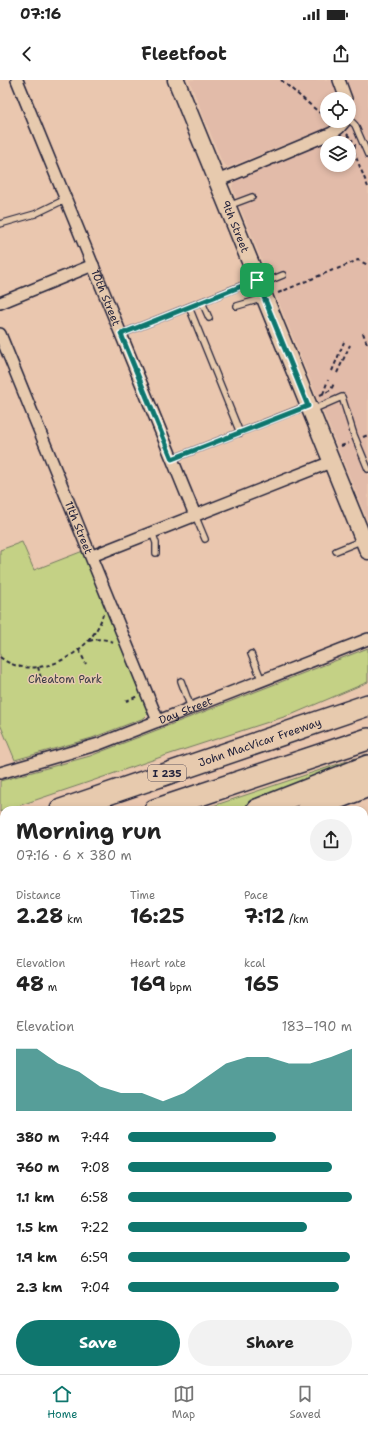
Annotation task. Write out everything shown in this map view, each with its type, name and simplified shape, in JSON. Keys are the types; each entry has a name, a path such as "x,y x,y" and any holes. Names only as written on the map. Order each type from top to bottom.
{"highway":[{"path":"274,736 368,690"},
{"name":"John MacVicar Freeway","path":"73,806 368,705"},
{"path":"167,806 368,739"},
{"path":"267,806 368,766"},
{"path":"317,806 368,786"},
{"path":"346,806 368,799"}],"street":[{"name":"10th Street","path":"17,80 195,515"},
{"name":"9th Street","path":"176,80 228,206 265,289 309,408 366,544"},
{"path":"339,80 343,92"},
{"path":"335,136 336,131 341,128"},
{"path":"217,180 320,143"},
{"path":"0,303 93,265"},
{"name":"11th Street","path":"0,334 92,556 158,721"},
{"path":"92,556 331,462"},
{"name":"Day Street","path":"0,773 99,744 368,639"}],"lane":[{"path":"356,125 368,154"},
{"path":"228,206 252,197"},
{"path":"0,224 35,214 66,199"},
{"path":"237,306 265,289 283,275"},
{"path":"121,334 202,302 265,289"},
{"path":"202,302 209,318"},
{"path":"189,307 240,433"},
{"path":"172,459 342,397 354,435 368,469"},
{"path":"195,515 205,539"},
{"path":"152,532 156,542 156,553"},
{"path":"336,551 366,544"},
{"path":"251,654 262,681"},
{"path":"181,681 191,708"}],"path":[{"path":"281,80 320,113"},
{"path":"356,157 368,187"},
{"path":"337,269 358,260 368,265"},
{"path":"265,289 332,270"},
{"path":"363,333 368,346"},
{"path":"332,371 344,342"},
{"path":"337,374 350,345"},
{"path":"328,380 322,394 331,390 334,382"},
{"path":"341,446 352,442"},
{"path":"0,657 6,662 18,666 38,667 55,663 79,650 89,641 98,628 103,612"},
{"path":"89,641 94,639 108,640 119,645"},
{"path":"79,650 86,664"},
{"path":"38,667 43,686"},
{"path":"126,701 139,695"}],"shaded area":[{"path":"189,80 332,80 336,92 320,92 320,128 326,128 228,167 222,162"},
{"path":"346,80 368,80 368,522 232,187 234,181 238,178 320,144 320,172 356,172 356,136 338,136 344,132 346,128 356,128 356,92 351,92"}],"green space":[{"name":"Cheatom Park","path":"22,542 34,570 83,551 148,714 144,718 92,738 15,760 0,724 0,550"},
{"path":"368,648 368,682 293,714 18,806 0,806 0,781 90,756"},
{"path":"368,754 368,759 251,806 213,806"}],"route":[{"path":"257,280 308,406 255,428 172,459 121,334 257,280"}]}
